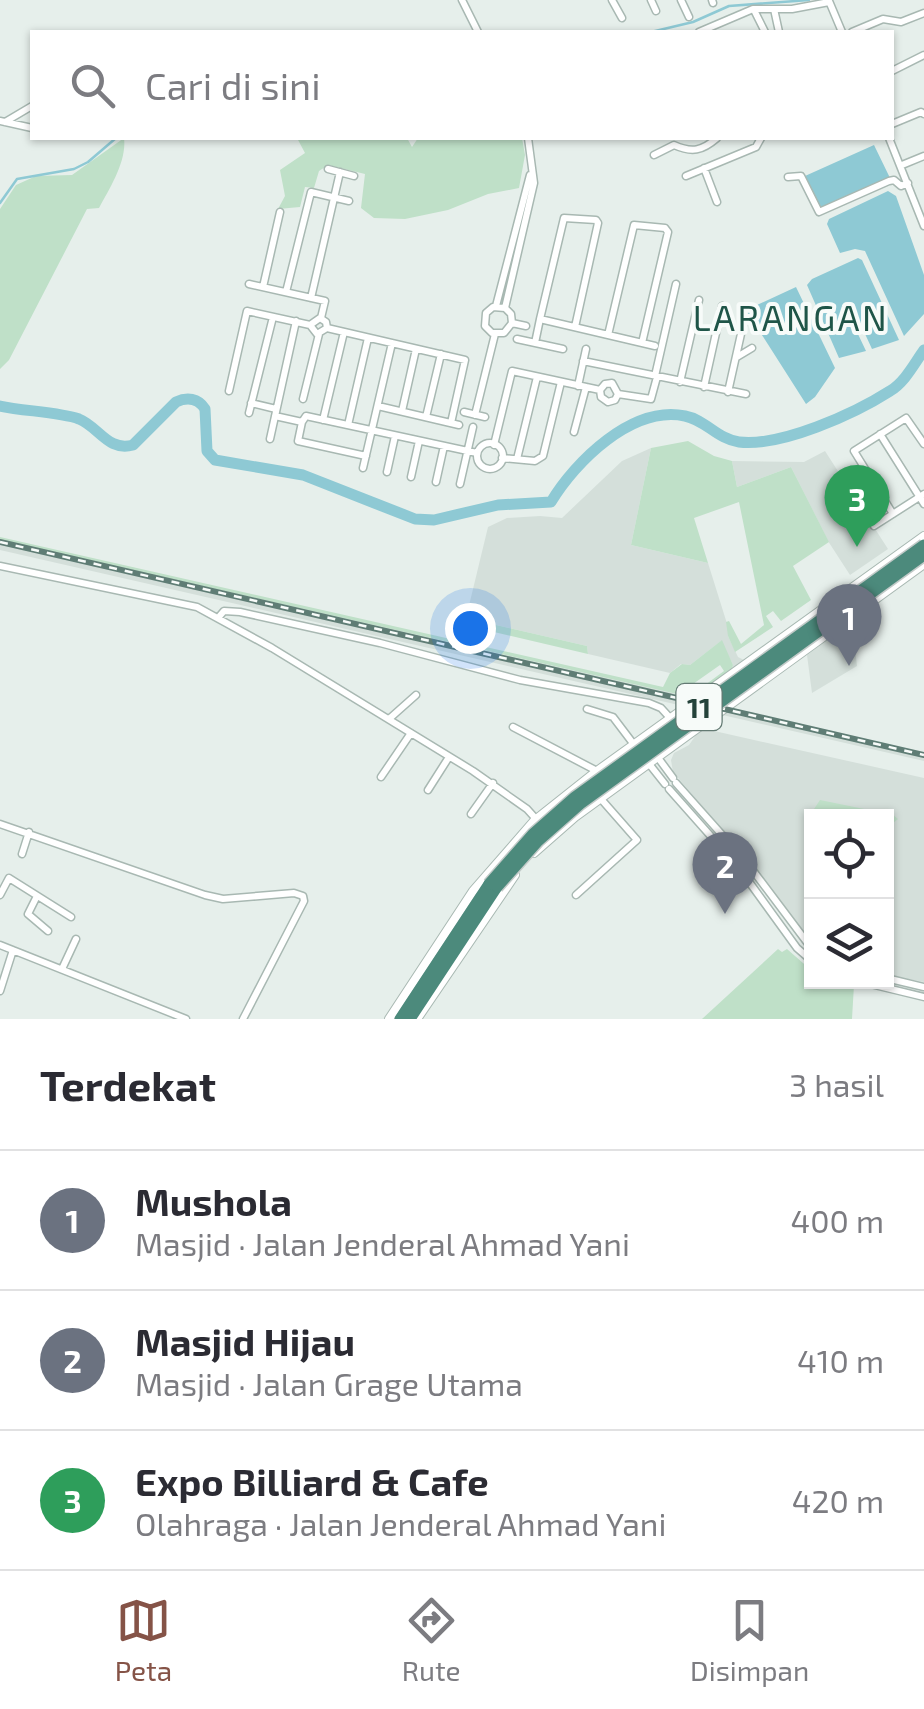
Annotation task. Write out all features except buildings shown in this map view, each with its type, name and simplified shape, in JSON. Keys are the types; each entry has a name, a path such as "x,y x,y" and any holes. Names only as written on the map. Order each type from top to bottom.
{"highway":[{"name":"11","path":"400,1019 511,856 566,805 924,545"},
{"name":"11","path":"414,1019 481,902 538,841 580,804 924,555"}],"street":[{"path":"462,0 477,30"},
{"path":"612,0 622,18"},
{"path":"651,0 656,10"},
{"path":"681,0 689,17"},
{"path":"706,30 753,9 844,0"},
{"path":"829,3 841,30"},
{"path":"753,9 764,29"},
{"path":"774,9 778,30"},
{"path":"856,30 883,18 900,22 924,13"},
{"path":"894,70 924,55"},
{"path":"2,122 30,107"},
{"path":"894,123 924,114"},
{"path":"2,122 30,128"},
{"path":"501,307 534,183 529,140"},
{"path":"654,155 674,146 694,152 715,140"},
{"path":"686,176 756,147 760,140"},
{"path":"891,140 924,226"},
{"path":"902,165 924,156"},
{"path":"704,168 717,202"},
{"path":"328,169 354,176"},
{"path":"312,298 340,172"},
{"path":"788,177 800,176 819,212 888,181 894,180 901,186 908,183"},
{"path":"286,292 311,192 349,200"},
{"path":"263,287 280,212"},
{"path":"532,327 540,320 564,218 596,220 575,328"},
{"path":"608,335 634,225 666,228 642,343"},
{"path":"249,284 325,302 322,318 327,328"},
{"path":"618,394 651,399 676,284"},
{"path":"680,382 698,300"},
{"path":"704,387 722,306"},
{"path":"501,307 511,314 512,323 508,331 495,334 487,329 484,320 488,310 501,307"},
{"path":"229,392 246,312 310,324"},
{"path":"249,413 272,317"},
{"path":"310,324 322,318"},
{"path":"540,320 656,346"},
{"path":"270,439 296,322"},
{"path":"512,323 532,327"},
{"path":"310,324 312,331 319,334"},
{"path":"728,392 743,325"},
{"path":"532,327 535,343"},
{"path":"327,328 465,360 455,424 378,406"},
{"path":"304,399 319,334 327,328"},
{"path":"323,420 344,332"},
{"path":"475,415 495,334"},
{"path":"348,425 368,338"},
{"path":"518,339 563,349"},
{"path":"363,468 392,343"},
{"path":"737,364 752,348"},
{"path":"402,411 416,349"},
{"path":"574,432 586,349"},
{"path":"426,417 441,354"},
{"path":"584,360 746,394"},
{"path":"494,444 512,371 600,390 610,383 618,394 605,406 600,390"},
{"path":"517,459 537,376"},
{"path":"502,458 535,461 543,456 561,382"},
{"path":"252,404 302,422"},
{"path":"459,411 500,420"},
{"path":"366,456 298,440 302,422 306,416 478,454"},
{"path":"892,514 854,453 907,418 924,444"},
{"path":"460,484 473,426"},
{"path":"874,526 923,498 880,434"},
{"path":"387,472 395,436"},
{"path":"411,477 420,441"},
{"path":"494,444 502,458 498,467 489,469 479,464 478,454 483,446 494,444"},
{"path":"436,482 444,446"},
{"path":"486,481 489,469"},
{"path":"390,1019 473,891 536,820 597,771 924,536"},
{"path":"414,1019 494,903 524,864 556,832 924,564"},
{"path":"0,566 190,605 218,618 493,783 536,820"},
{"path":"218,618 224,611 240,612 380,643 520,680 650,704 661,708 671,719"},
{"path":"754,658 750,664 753,674 760,678 768,676"},
{"path":"389,719 416,695"},
{"path":"587,709 613,717 649,764 720,833 804,939"},
{"path":"514,727 597,771"},
{"path":"381,776 411,732"},
{"path":"643,738 712,839 804,954"},
{"path":"428,790 449,757"},
{"path":"471,814 493,783"},
{"path":"576,895 637,840 600,799"},
{"path":"0,824 204,895 224,899 294,893 303,896 304,901 243,1019"},
{"path":"22,854 30,832"},
{"path":"712,839 720,833"},
{"path":"0,895 9,878 24,885 22,890 71,917"},
{"path":"36,898 28,914 48,931"},
{"path":"62,969 76,940"},
{"path":"0,945 186,1019"},
{"path":"0,991 13,950"},
{"path":"894,980 924,987"},
{"path":"891,989 924,997"}],"shaded area":[{"path":"651,448 631,545 708,563 728,636 738,657 746,661 731,672 733,665 721,641 690,665 681,664 670,673 588,654 587,646 466,618 488,527 507,518 562,518 622,461"},
{"path":"825,451 888,549 850,575 828,541 791,467 737,487 732,461 804,462"},
{"path":"0,540 924,753 924,761 0,550"},
{"path":"852,622 857,666 812,693 807,655"},
{"path":"701,728 924,778 924,982 894,976 894,809 804,809 804,935 753,866 673,772 674,753 689,745"}],"green space":[{"path":"124,140 120,165 108,192 99,208 87,209 9,360 0,369 0,209 16,185 36,176 72,175"},
{"path":"298,140 408,140 412,147 417,140 522,140 525,155 519,188 405,219 374,218 361,208 365,174 328,165 319,171 314,188 305,187 300,207 278,209 285,196 280,170 305,153"},
{"path":"688,441 732,461 737,487 791,467 829,542 793,566 811,600 781,621 773,611 766,616 773,627 735,652 726,622 729,621 741,644 764,625 739,502 694,518 708,563 631,545 651,448"},
{"path":"0,537 663,687 670,673 682,664 690,665 722,640 733,665 731,672 707,689 705,685 724,671 720,665 693,684 693,690 677,694"},
{"path":"466,618 587,646 588,654 464,625"},
{"path":"820,800 864,809 814,809"},
{"path":"778,949 787,949 804,964 804,989 854,989 852,1019 702,1019"}],"water":[{"path":"874,145 890,178 821,210 805,176"},
{"path":"888,191 896,196 924,275 924,314 904,336 865,251 840,253 827,224 829,219"},
{"path":"858,258 899,340 872,349 854,310 850,309 848,313 866,351 839,358 807,285"},
{"path":"796,287 835,368 806,404 746,310"}],"waterway":[{"path":"659,30 693,22 729,6 809,0"},
{"path":"0,203 17,179 74,169 114,140"},
{"path":"0,406 79,419 110,442 124,446 133,445 176,402 192,399 205,409 207,451 215,460 303,475 415,519 434,520 498,505 551,502 590,454 645,419 685,416 739,442 775,439 817,427 895,387 924,350"}],"railway":[{"path":"0,542 924,755"}],"place":[{"name":"Expo Billiard & Cafe","path":"857,547"},
{"name":"Mushola","path":"849,666"},
{"name":"Masjid Hijau","path":"725,914"}],"district":[{"name":"LARANGAN","path":"791,317"}]}
